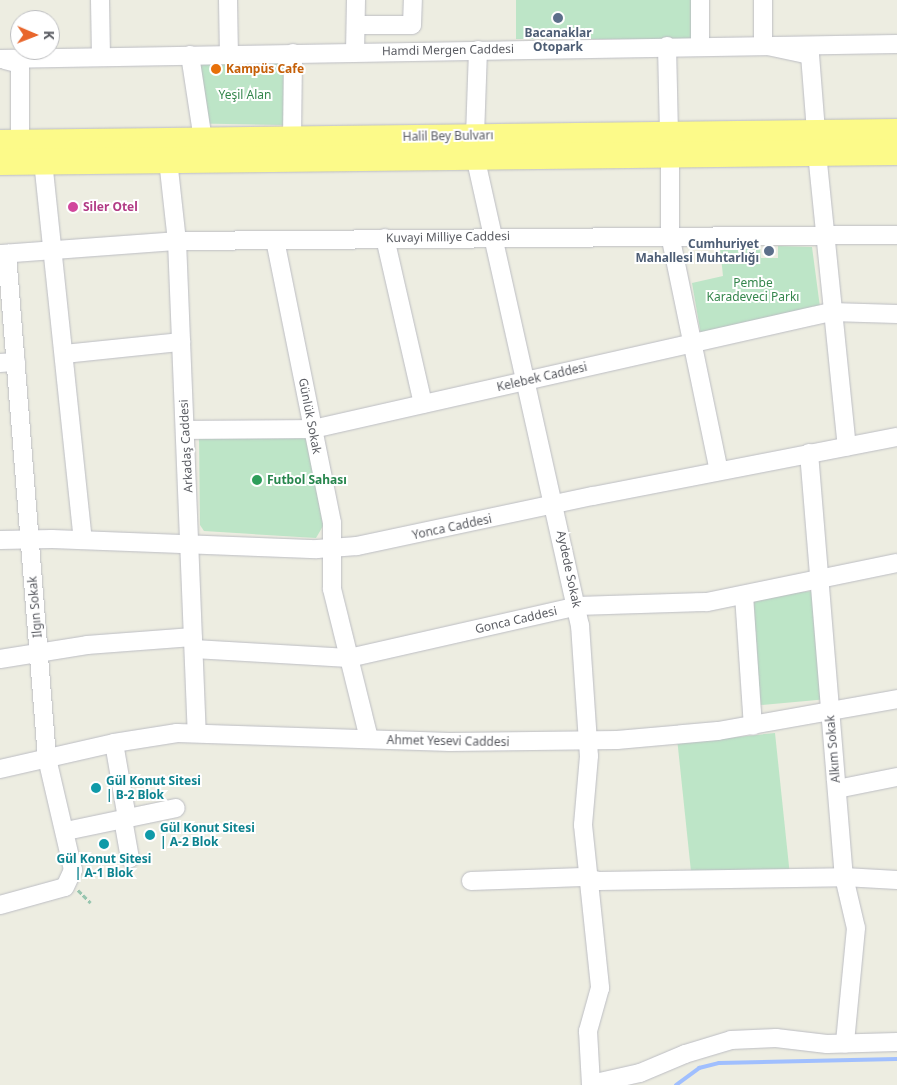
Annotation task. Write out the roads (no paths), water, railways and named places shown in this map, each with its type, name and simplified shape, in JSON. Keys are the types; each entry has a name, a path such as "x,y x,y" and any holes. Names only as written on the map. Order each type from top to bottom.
{"highway":[{"name":"Halil Bey Bulvarı","path":"0,162 168,160 475,146 816,142 897,132"},
{"name":"Halil Bey Bulvarı","path":"10,143 292,138 475,146"},
{"name":"Halil Bey Bulvarı","path":"816,142 897,152"}],"street":[{"path":"100,0 101,57"},
{"path":"228,0 229,54"},
{"path":"356,0 356,52"},
{"path":"356,25 412,26 413,0"},
{"path":"700,0 700,46"},
{"path":"763,0 763,45 810,55 823,234 846,446"},
{"name":"Hamdi Mergen Caddesi","path":"0,59 667,46 897,44"},
{"path":"667,46 670,235 718,471"},
{"name":"Aydede Sokak","path":"478,50 475,146 493,236 577,606 589,768 582,812 600,988 588,1031 591,1084 640,1073 685,1054 730,1040 776,1038 812,1044 845,1044"},
{"path":"292,138 293,53"},
{"path":"190,55 202,140"},
{"path":"0,59 20,64 10,143"},
{"name":"Arkadaş Caddesi","path":"168,160 176,241 197,732"},
{"path":"44,161 83,540"},
{"name":"Kuvayi Milliye Caddesi","path":"4,254 176,241 493,236 897,235"},
{"path":"385,238 423,404"},
{"name":"Günlük Sokak","path":"275,240 313,429 334,548 332,589 369,739"},
{"name":"Ilgın Sokak","path":"0,905 58,890 70,882 73,870 66,831 47,758 29,540 8,362 4,254"},
{"name":"Kelebek Caddesi","path":"185,430 313,429 832,312 897,314"},
{"path":"64,354 181,342"},
{"name":"Yonca Caddesi","path":"0,540 83,540 334,548 383,542 554,504 897,437"},
{"name":"Alkım Sokak","path":"809,453 844,877 856,937 845,1044"},
{"name":"Gonca Caddesi","path":"0,659 87,645 193,643 350,658 577,606 693,604 897,563"},
{"path":"744,595 753,726"},
{"name":"Ahmet Yesevi Caddesi","path":"0,769 114,743 197,732 369,739 588,741 682,736 830,713 897,699"},
{"path":"114,743 130,858"},
{"path":"837,789 897,777"},
{"path":"66,831 176,808"},
{"path":"471,880 589,878 599,881 844,877 897,880"},
{"path":"845,1044 897,1042"}],"waterway":[{"path":"676,1085 699,1068 719,1063 897,1059"}],"place":[{"name":"Bacanaklar Otopark","path":"558,18"},
{"name":"Kampüs Cafe","path":"216,69"},
{"name":"Siler Otel","path":"73,207"},
{"name":"Cumhuriyet Mahallesi Muhtarlığı","path":"769,251"},
{"name":"Futbol Sahası","path":"257,480"},
{"name":"Gül Konut Sitesi | B-2 Blok","path":"96,788"},
{"name":"Gül Konut Sitesi | A-2 Blok","path":"150,835"},
{"name":"Gül Konut Sitesi | A-1 Blok","path":"104,844"}],"park label":[{"name":"Yeşil Alan","path":"245,95"},
{"name":"Pembe Karadeveci Parkı","path":"753,290"}]}
